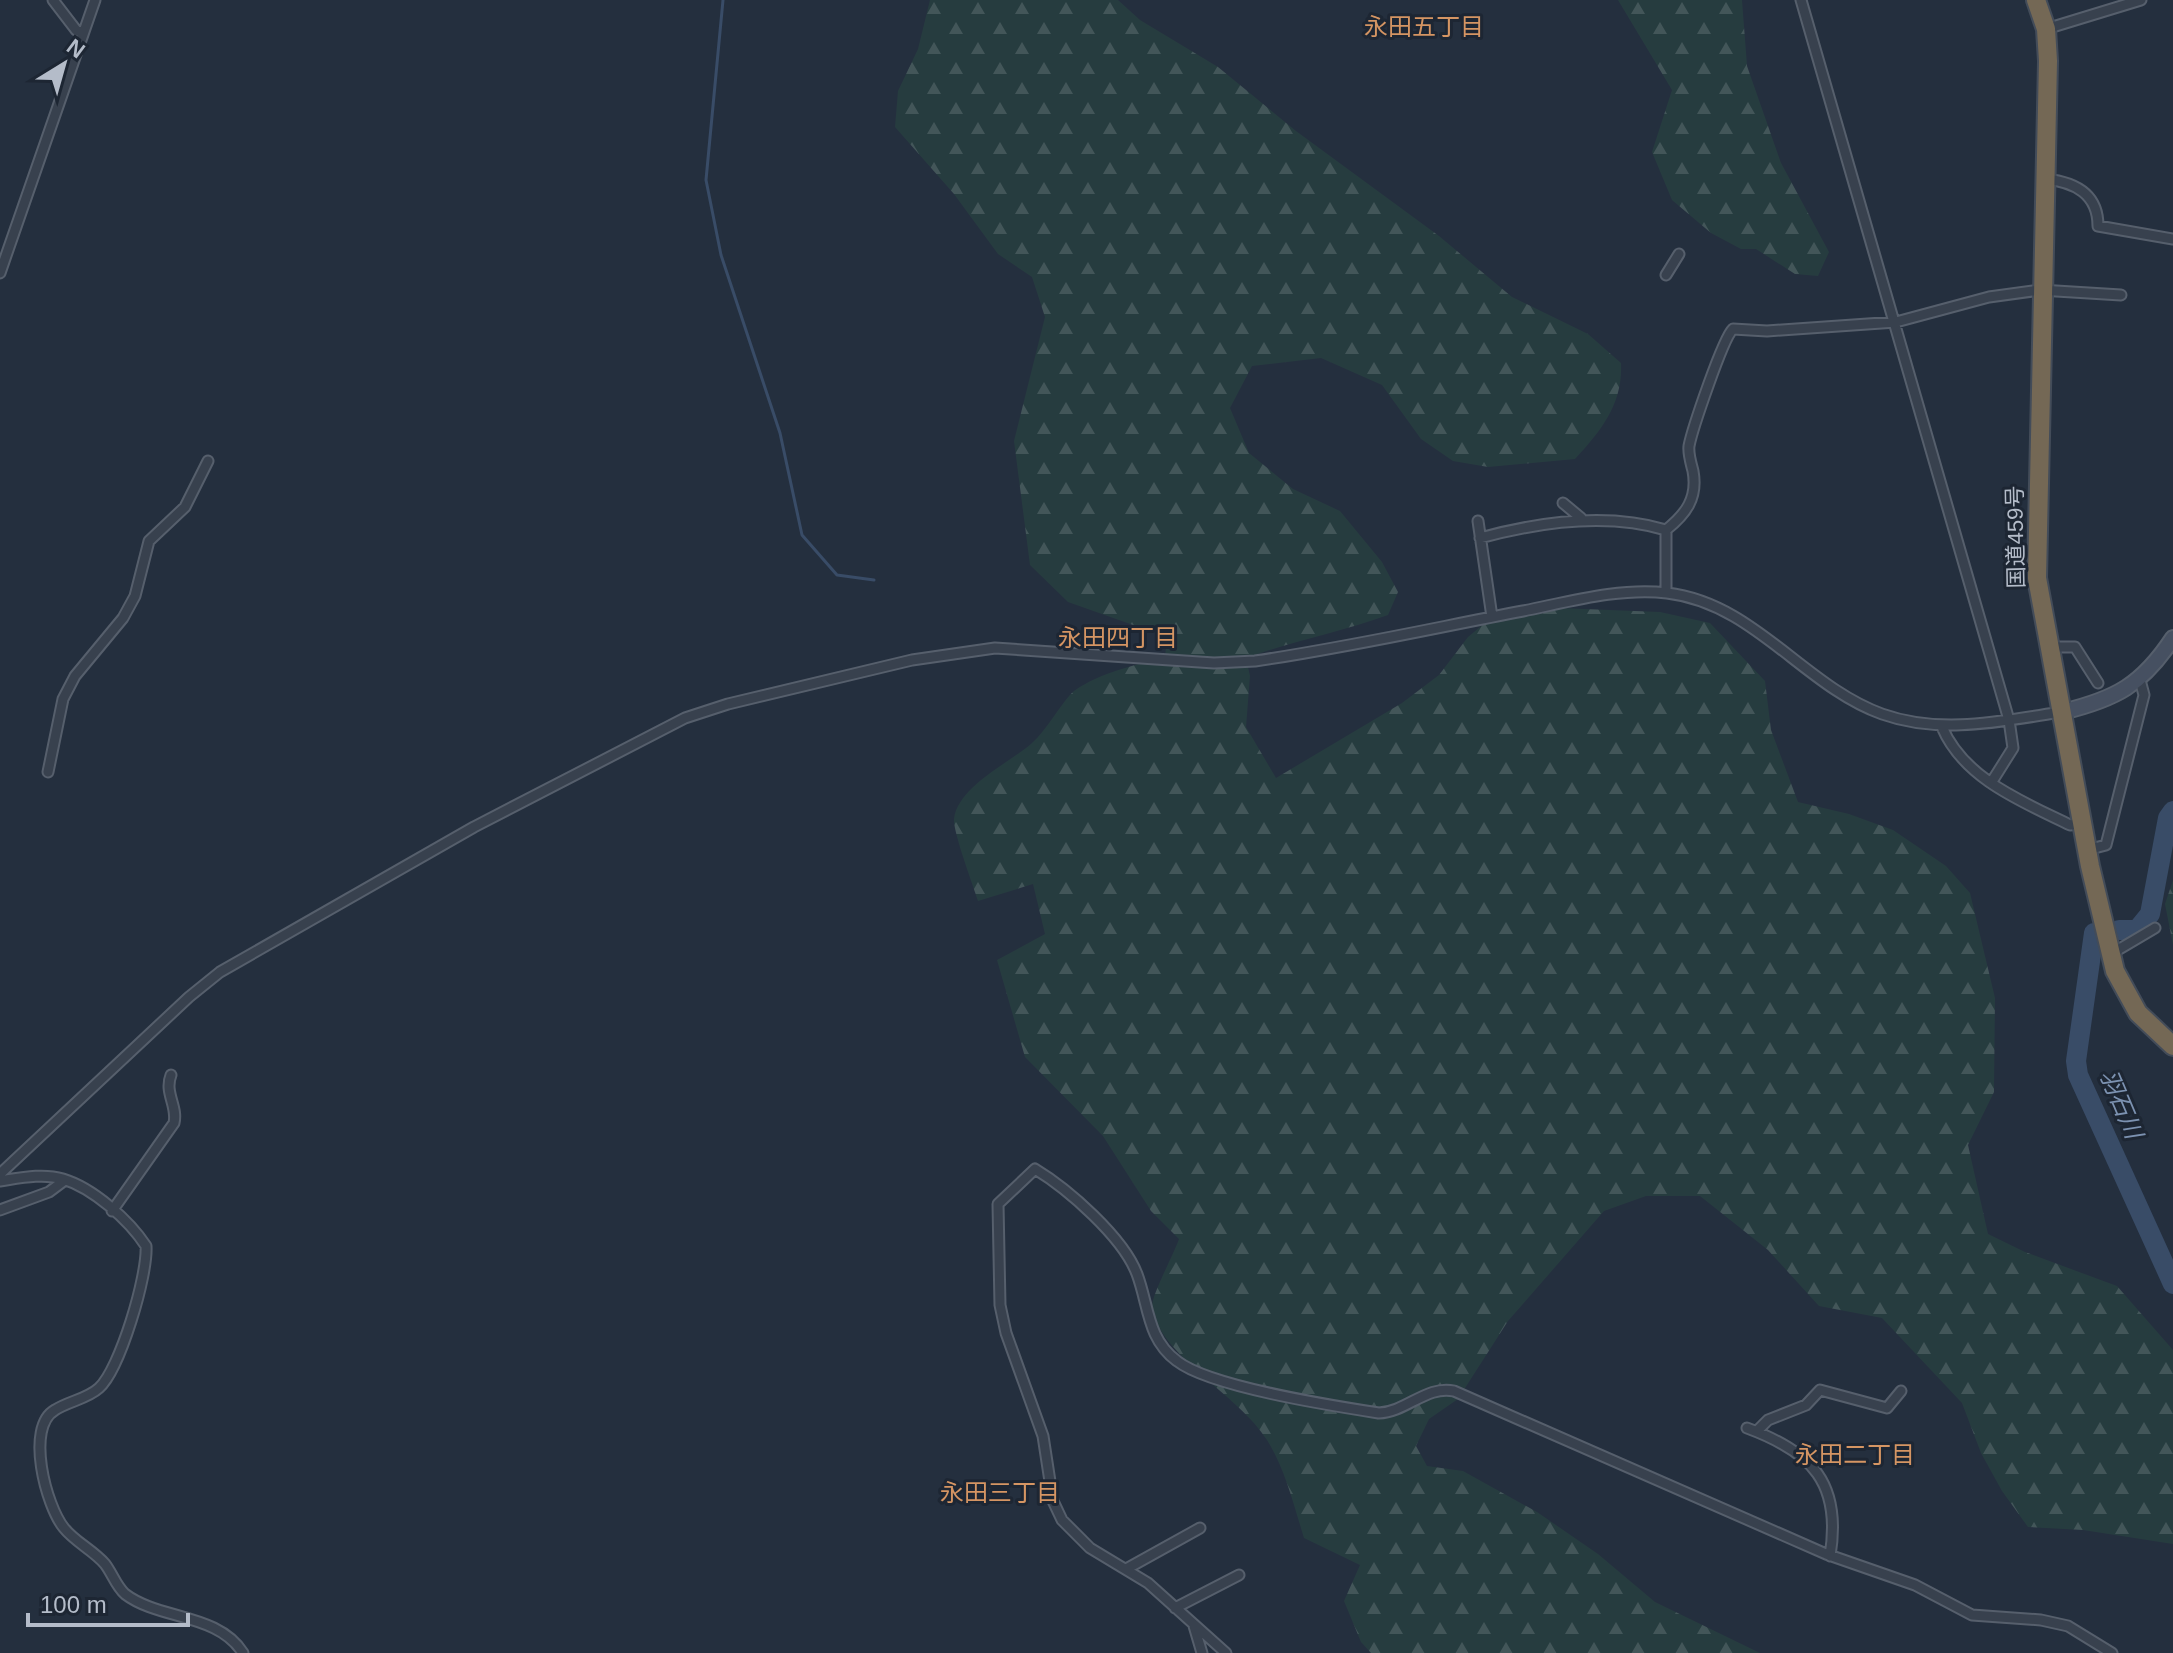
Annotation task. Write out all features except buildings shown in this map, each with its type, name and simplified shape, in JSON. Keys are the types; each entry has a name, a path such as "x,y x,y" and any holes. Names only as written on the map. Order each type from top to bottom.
{"highway":[{"name":"国道459号","path":"2036,0 2046,29 2037,578 2087,850 2115,971 2138,1013 2173,1046"}],"street":[{"path":"53,0 76,30 83,33"},
{"path":"0,273 95,0"},
{"path":"1801,0 2009,720 2013,748 1991,783"},
{"path":"2046,29 2138,1"},
{"path":"2044,179 2061,181 2092,198 2096,205 2098,226 2173,239"},
{"path":"1666,275 1679,254"},
{"path":"1480,538 1524,526 1563,525 1581,518 1666,530 1683,516 1690,504 1694,479 1689,443 1729,332 1733,329 1767,331 1892,322 1989,297 2040,290 2121,295"},
{"path":"48,772 63,699 75,676 123,618 135,596 149,541 185,507 208,461"},
{"path":"1563,503 1581,518"},
{"path":"1478,521 1492,617"},
{"path":"1666,530 1666,592"},
{"path":"0,1174 189,997 220,972 474,827 685,718 728,704 912,660 995,648 1228,663 1306,654 1591,598 1666,592 1708,605 1749,626 1861,704 1882,714 1942,727 2062,712 2098,703 2140,680 2151,670 2173,638"},
{"path":"2048,647 2075,647 2098,683"},
{"path":"2087,850 2106,845 2144,695 2140,680"},
{"path":"1942,727 1947,739 1991,783 2070,825 2082,824"},
{"path":"2111,954 2155,928"},
{"path":"112,1211 174,1123 176,1114 167,1090 171,1075"},
{"path":"1226,1653 1128,1568 1090,1548 1062,1520 1053,1501 1043,1436 1006,1333 1000,1305 998,1204 1035,1169 1086,1210 1129,1258 1156,1337 1165,1350 1187,1368 1222,1380 1379,1413 1389,1413 1439,1390 1454,1391 1830,1556 1915,1585 1972,1615 2041,1620 2068,1626 2112,1653"},
{"path":"0,1181 37,1177 65,1180 84,1188 146,1246 145,1265 109,1376 97,1390 56,1409 45,1418 39,1454 56,1517 65,1530 104,1563 126,1594 220,1630 243,1653"},
{"path":"0,1210 49,1192 65,1180"},
{"path":"1830,1556 1832,1509 1825,1481 1780,1439 1752,1430 1806,1405 1820,1390 1887,1408 1901,1391"},
{"path":"1128,1568 1200,1528"},
{"path":"1175,1608 1239,1575"},
{"path":"1194,1625 1202,1653"}],"green space":[{"path":"930,0 1118,0 1140,20 1218,67 1296,131 1439,236 1512,297 1588,334 1621,363 1618,391 1609,415 1575,459 1488,467 1453,461 1421,439 1382,385 1321,358 1252,366 1230,408 1249,453 1293,489 1340,511 1382,562 1398,592 1388,615 1246,658 1250,676 1246,727 1276,778 1402,703 1439,675 1468,637 1492,617 1559,608 1660,612 1710,623 1765,681 1771,730 1798,802 1849,814 1893,830 1946,866 1970,893 1995,998 1994,1092 1968,1145 1988,1234 2025,1252 2117,1286 2173,1350 2173,1544 2083,1530 2028,1527 2002,1491 1981,1453 1962,1403 1882,1318 1819,1306 1768,1250 1700,1196 1646,1196 1604,1211 1508,1321 1458,1399 1429,1419 1416,1446 1427,1466 1463,1471 1537,1512 1598,1554 1655,1602 1760,1653 1371,1653 1361,1642 1344,1601 1360,1565 1304,1538 1284,1475 1267,1440 1238,1407 1184,1358 1158,1324 1153,1302 1179,1239 1151,1211 1103,1136 1025,1057 997,960 1045,934 1033,884 978,901 957,835 954,819 965,796 975,785 1032,743 1074,691 1106,674 1165,657 1167,637 1068,602 1030,565 1014,441 1045,317 1032,277 998,254 954,194 895,127 898,91 918,49"},
{"path":"1618,0 1742,0 1747,66 1781,163 1829,252 1818,276 1795,274 1756,249 1741,249 1711,233 1672,200 1652,152 1672,90"},
{"path":"2173,880 2173,945 2165,904"}],"waterway":[{"path":"723,0 706,180 721,255 780,433 802,535 837,575 874,580"},
{"name":"羽石川","path":"2119,930 2137,930 2150,914 2168,818 2173,811"},
{"name":"羽石川","path":"2094,933 2076,1061 2078,1075 2173,1284"}],"district":[{"name":"永田五丁目","path":"1424,27"},
{"name":"永田四丁目","path":"1118,638"},
{"name":"永田二丁目","path":"1855,1455"},
{"name":"永田三丁目","path":"1000,1493"}]}
